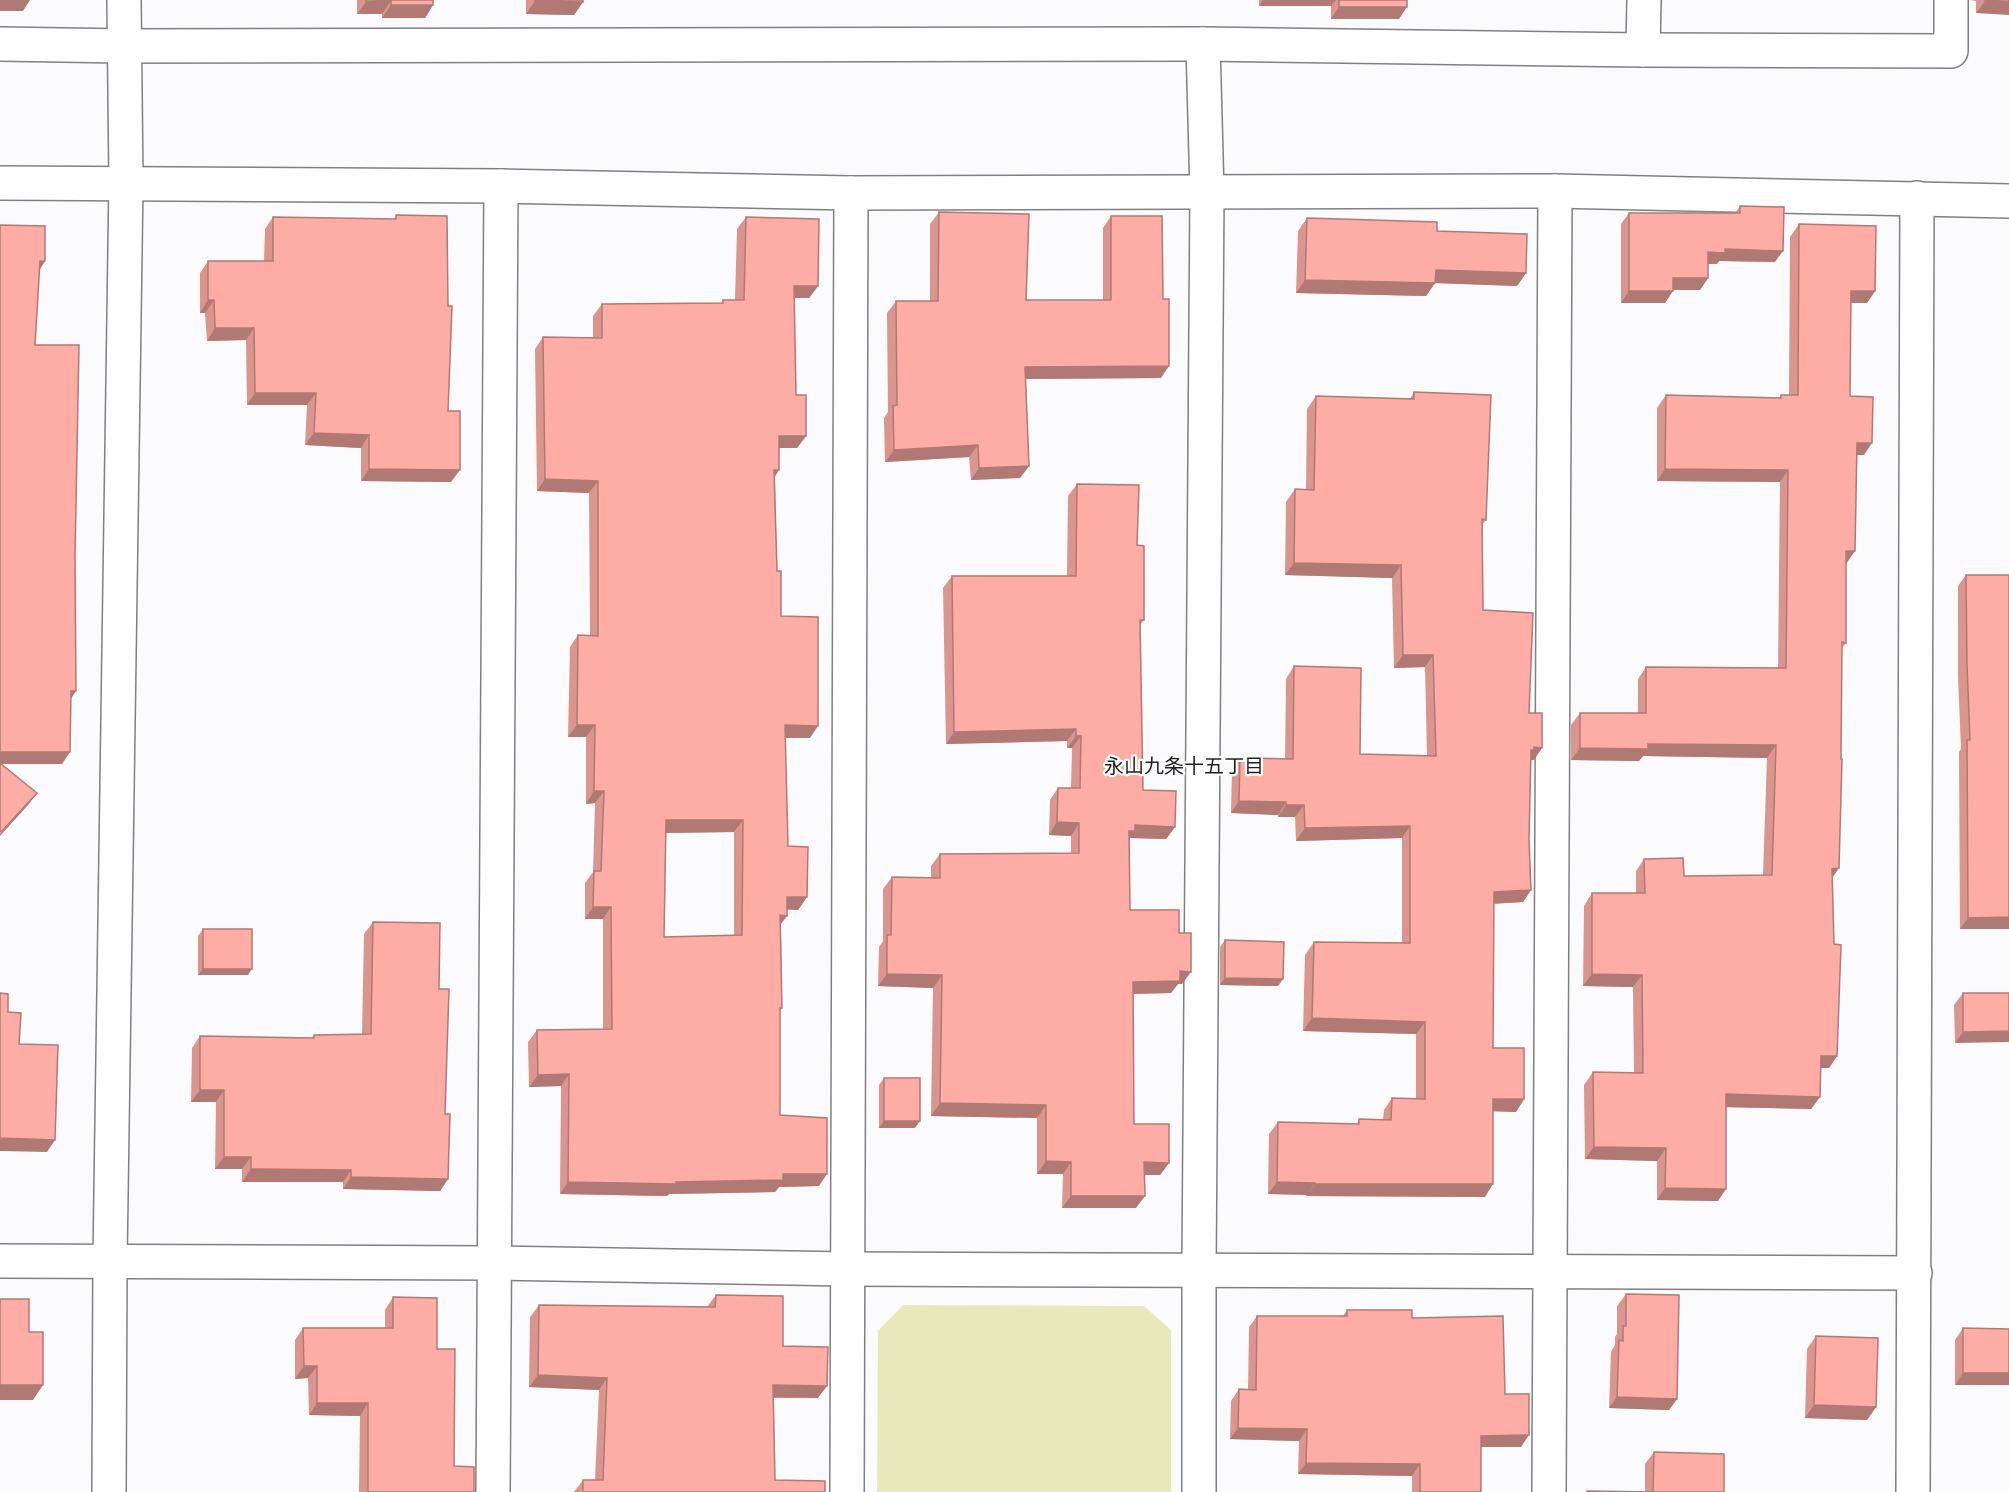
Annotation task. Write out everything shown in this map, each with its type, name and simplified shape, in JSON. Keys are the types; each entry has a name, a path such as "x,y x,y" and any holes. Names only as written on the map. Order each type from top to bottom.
{"street":[{"path":"109,1492 110,1262 126,182 124,0"},
{"path":"1643,50 1644,0"},
{"path":"0,44 124,46 1203,44 1643,50 1951,51 1951,0"},
{"path":"1199,1492 1207,193 1203,44"},
{"path":"0,183 501,186 851,193 1555,191 2009,201"},
{"path":"493,1492 501,186"},
{"path":"1549,1492 1555,191"},
{"path":"847,1492 851,193"},
{"path":"1912,1492 1915,1272 1917,198"},
{"path":"0,1261 494,1263 847,1269 1915,1272"}],"green space":[{"path":"903,1305 1144,1306 1171,1330 1171,1492 877,1492 878,1331"}],"building":[{"path":"366,0 433,0 433,5 391,5 391,1 366,2"},
{"path":"583,0 583,2 535,1"},
{"path":"1339,0 1407,0 1407,7 1339,7"},
{"path":"2009,0 2009,2 1985,1"},
{"path":"1740,206 1784,207 1783,251 1725,249 1725,253 1708,252 1708,278 1673,278 1673,291 1629,291 1629,213 1740,213"},
{"path":"939,212 1029,214 1026,300 1111,300 1111,216 1162,216 1163,299 1169,299 1169,366 1025,367 1029,466 979,468 978,445 894,450 893,406 897,405 896,301 938,301"},
{"path":"396,215 447,216 448,306 452,306 448,411 460,411 460,470 369,469 369,435 314,433 316,393 255,393 254,328 215,328 214,300 208,300 208,261 273,261 273,217 396,219"},
{"path":"746,217 819,219 818,286 794,286 796,395 806,395 806,436 779,436 779,470 774,470 777,571 781,571 781,616 818,617 818,726 785,725 788,846 808,847 807,897 787,897 787,916 780,915 782,1008 780,1008 780,1115 827,1118 827,1174 783,1174 783,1180 676,1182 676,1184 568,1182 569,1074 538,1075 537,1030 612,1029 611,907 593,907 594,871 601,871 604,791 594,791 595,725 577,725 578,635 598,636 598,481 545,479 543,337 602,338 602,304 723,303 723,300 744,300","holes":["666,820 743,820 742,935 664,937"]},
{"path":"1307,218 1437,222 1437,231 1527,234 1526,273 1436,270 1435,283 1305,280"},
{"path":"1799,224 1876,226 1875,291 1851,291 1850,396 1873,397 1872,443 1857,443 1855,551 1846,551 1846,643 1842,642 1839,868 1832,869 1834,944 1841,945 1837,1056 1821,1056 1820,1097 1726,1094 1726,1189 1665,1188 1666,1148 1594,1147 1593,1072 1643,1073 1642,975 1592,974 1592,893 1645,893 1644,859 1683,858 1684,876 1772,875 1776,745 1648,744 1648,749 1580,748 1580,713 1646,713 1646,667 1786,668 1788,470 1665,469 1666,395 1781,398 1781,395 1798,395"},
{"path":"0,225 45,226 45,261 40,261 35,345 79,345 75,557 76,691 71,691 70,752 0,752"},
{"path":"1414,392 1491,395 1486,520 1482,519 1483,610 1533,613 1529,713 1542,713 1542,748 1534,747 1534,750 1531,750 1529,839 1531,890 1494,892 1493,1048 1524,1048 1524,1099 1493,1099 1493,1184 1277,1182 1278,1122 1359,1124 1359,1119 1391,1120 1392,1098 1425,1099 1425,1022 1312,1018 1314,942 1410,943 1410,826 1305,828 1304,805 1286,805 1286,802 1239,801 1240,758 1293,759 1294,666 1361,668 1360,754 1436,756 1433,655 1403,655 1401,565 1294,563 1295,489 1314,490 1316,396 1414,399"},
{"path":"1077,484 1139,485 1137,545 1144,546 1144,620 1140,620 1143,790 1176,791 1175,827 1135,825 1135,831 1129,831 1130,910 1179,910 1179,933 1191,933 1191,972 1180,971 1180,981 1133,982 1134,1124 1169,1124 1169,1163 1144,1162 1145,1196 1071,1196 1071,1162 1046,1161 1046,1105 940,1103 942,975 887,974 887,935 891,935 892,877 940,878 940,854 1079,853 1079,823 1057,822 1058,788 1080,788 1081,736 1076,736 1076,729 954,732 952,576 1076,576"},
{"path":"1966,575 2009,575 2009,917 1968,918 1967,740 1970,740"},
{"path":"0,763 37,793 1,832 0,832"},
{"path":"373,922 440,923 439,989 449,989 445,1114 450,1114 448,1179 351,1177 351,1170 251,1169 251,1157 224,1157 224,1090 200,1090 200,1036 314,1038 314,1035 371,1034"},
{"path":"203,929 252,929 252,969 203,969"},
{"path":"1225,940 1284,942 1283,979 1225,978"},
{"path":"0,993 8,994 8,1012 21,1013 19,1044 58,1045 55,1140 0,1138"},
{"path":"1963,993 2009,993 2009,1031 1963,1032"},
{"path":"884,1078 920,1078 920,1121 884,1121"},
{"path":"1626,1294 1679,1295 1677,1399 1617,1397 1619,1340 1623,1341 1623,1326 1626,1326"},
{"path":"716,1295 783,1296 783,1346 828,1347 827,1386 773,1385 775,1480 825,1481 825,1492 583,1492 583,1480 603,1480 607,1378 538,1375 539,1305 715,1307"},
{"path":"393,1297 437,1298 437,1349 455,1349 454,1466 474,1467 474,1492 368,1492 368,1403 317,1403 317,1366 304,1366 303,1328 393,1328"},
{"path":"0,1299 29,1299 29,1332 43,1332 43,1385 0,1385"},
{"path":"1347,1310 1412,1310 1412,1318 1503,1316 1505,1394 1529,1394 1529,1435 1481,1436 1481,1492 1420,1492 1420,1464 1306,1463 1307,1429 1238,1428 1239,1389 1256,1390 1257,1316 1347,1316"},
{"path":"1963,1328 2009,1329 2009,1373 1963,1373"},
{"path":"1816,1336 1878,1338 1876,1407 1814,1405"},
{"path":"1654,1452 1724,1454 1724,1492 1653,1492"},
{"path":"1587,1491 1653,1492 1587,1492"}],"district":[{"name":"永山九条十五丁目","path":"1184,766"}]}
